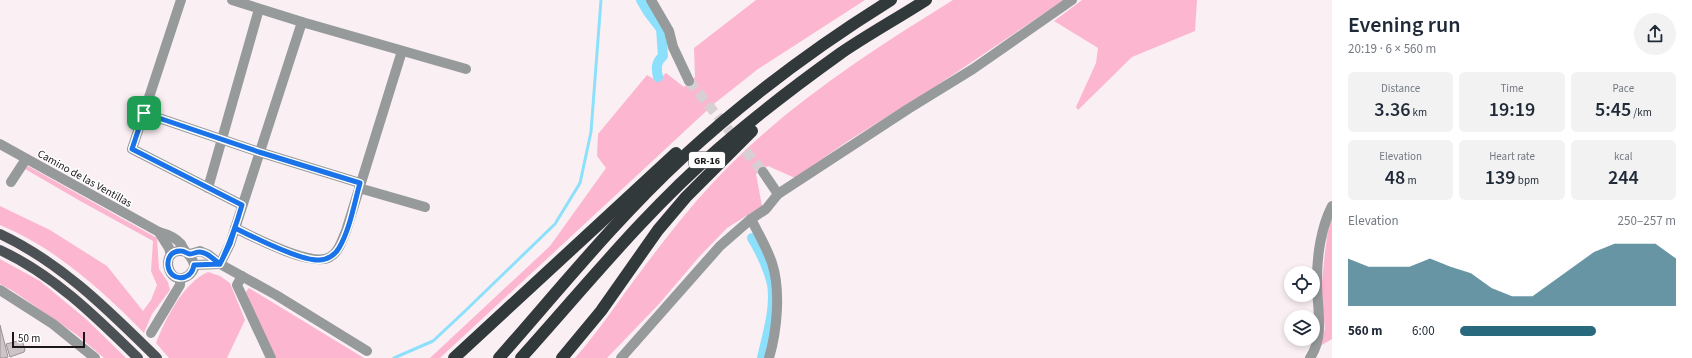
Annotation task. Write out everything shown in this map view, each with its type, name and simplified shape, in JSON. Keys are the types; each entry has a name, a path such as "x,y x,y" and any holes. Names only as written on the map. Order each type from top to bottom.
{"highway":[{"name":"GR-16","path":"499,358 587,255 682,158 706,136 808,54 890,0"},
{"name":"GR-16","path":"521,358 590,279 666,198 717,150 785,94 843,52 926,0"},
{"path":"562,358 601,311 658,230 686,197 743,139 771,115 785,94"},
{"path":"454,358 679,150 706,136"}],"main road":[{"path":"0,234 67,274 93,295 157,358"},
{"path":"0,250 32,267 60,286 86,308 138,358"}],"street":[{"path":"181,0 132,149 242,205"},
{"path":"232,0 302,22 466,69"},
{"path":"651,0 669,31 673,47 689,81"},
{"path":"621,358 720,246 751,219 766,209 778,194 908,109 973,69 1072,0"},
{"path":"208,188 260,9"},
{"path":"220,264 230,244 302,22"},
{"path":"235,228 298,256 318,260 330,258 338,248 346,231 402,51"},
{"path":"144,113 425,207"},
{"name":"Camino de las Ventillas","path":"0,144 159,232 167,234 180,243 188,253"},
{"path":"12,182 26,159"},
{"path":"764,172 778,194"},
{"path":"1310,358 1318,341 1320,328 1317,279 1323,228 1332,206"},
{"path":"751,219 772,264 776,280 778,296 773,345 770,358"},
{"path":"159,232 169,248 171,256"},
{"path":"188,253 192,257 194,265 191,273 180,278 172,275 168,268 169,259 171,256 178,251 188,253 200,251 209,255 220,264 276,295 367,351"},
{"path":"194,265 220,264"},
{"path":"242,276 237,285 271,358"},
{"path":"151,333 180,285 180,278"},
{"path":"0,290 53,324 96,358"}],"shaded area":[{"path":"756,0 865,0 758,69 715,103 440,358 430,358 550,246 606,168 597,156 598,134 647,75 657,81 666,73 684,87 695,77 694,48"},
{"path":"953,0 1064,0 933,88 848,141 795,178 768,166 756,174 762,206 727,228 699,257 659,304 607,358 575,358 683,218 716,179 753,143 779,120 835,77 894,37"},
{"path":"1082,0 1197,0 1195,31 1132,57 1078,110 1076,107 1096,63 1098,48 1054,21"},
{"path":"28,166 157,238 159,269 168,282 170,290 152,314 144,333 106,296 65,262 36,243 0,225 0,206 50,230 107,266 143,311 151,300 157,285 151,271 153,241 25,169"},
{"path":"1332,217 1332,339 1320,346 1325,329 1321,292 1329,223"},
{"path":"0,259 40,281 86,319 126,358 104,358 77,335 13,291 0,284"},
{"path":"208,272 220,276 230,283 245,320 227,358 169,358 156,343 160,333 176,302 183,293 199,277"},
{"path":"249,288 364,358 276,358 245,293"}],"building":[{"path":"0,325 8,357 4,358 0,358"},
{"path":"22,340 25,350 24,352 10,357 6,344"}],"waterway":[{"path":"394,358 433,341 463,313 555,224 580,183 591,132 601,0"},
{"path":"641,0 661,29 663,56 657,65 658,77"},
{"path":"752,238 766,266 772,284 773,293 772,312 762,358"}],"tunnel":[{"path":"689,81 763,172"}],"route":[{"path":"144,113 132,149 242,205 230,244 220,264 210,266 194,265 188,276 180,278 172,275 168,268 168,263 171,256 178,251 190,254 200,251 209,255 220,264 230,244 235,228 261,241 298,256 318,260 330,258 338,248 346,231 360,183 259,152 144,113"}]}
